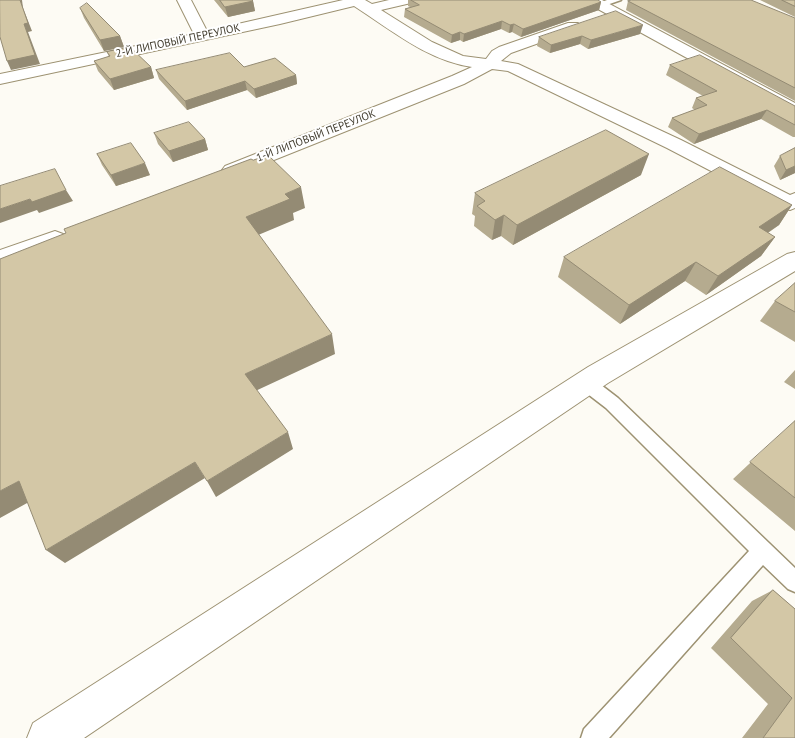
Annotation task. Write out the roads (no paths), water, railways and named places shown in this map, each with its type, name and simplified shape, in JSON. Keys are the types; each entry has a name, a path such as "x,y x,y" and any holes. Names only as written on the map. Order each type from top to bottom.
{"street":[{"path":"184,0 202,35"},
{"name":"2-Й ЛИПОВЫЙ ПЕРЕУЛОК","path":"0,79 360,3 406,0"},
{"path":"360,3 426,45 459,60 512,67 674,144 790,203 795,200"},
{"path":"601,9 795,110"},
{"name":"1-Й ЛИПОВЫЙ ПЕРЕУЛОК","path":"214,177 305,139 427,93 490,64 498,54 505,50 601,9"},
{"path":"0,258 76,232"},
{"path":"48,738 586,382 795,260"}],"lane":[{"path":"586,382 612,404 795,582"},
{"path":"593,738 763,550"}]}
